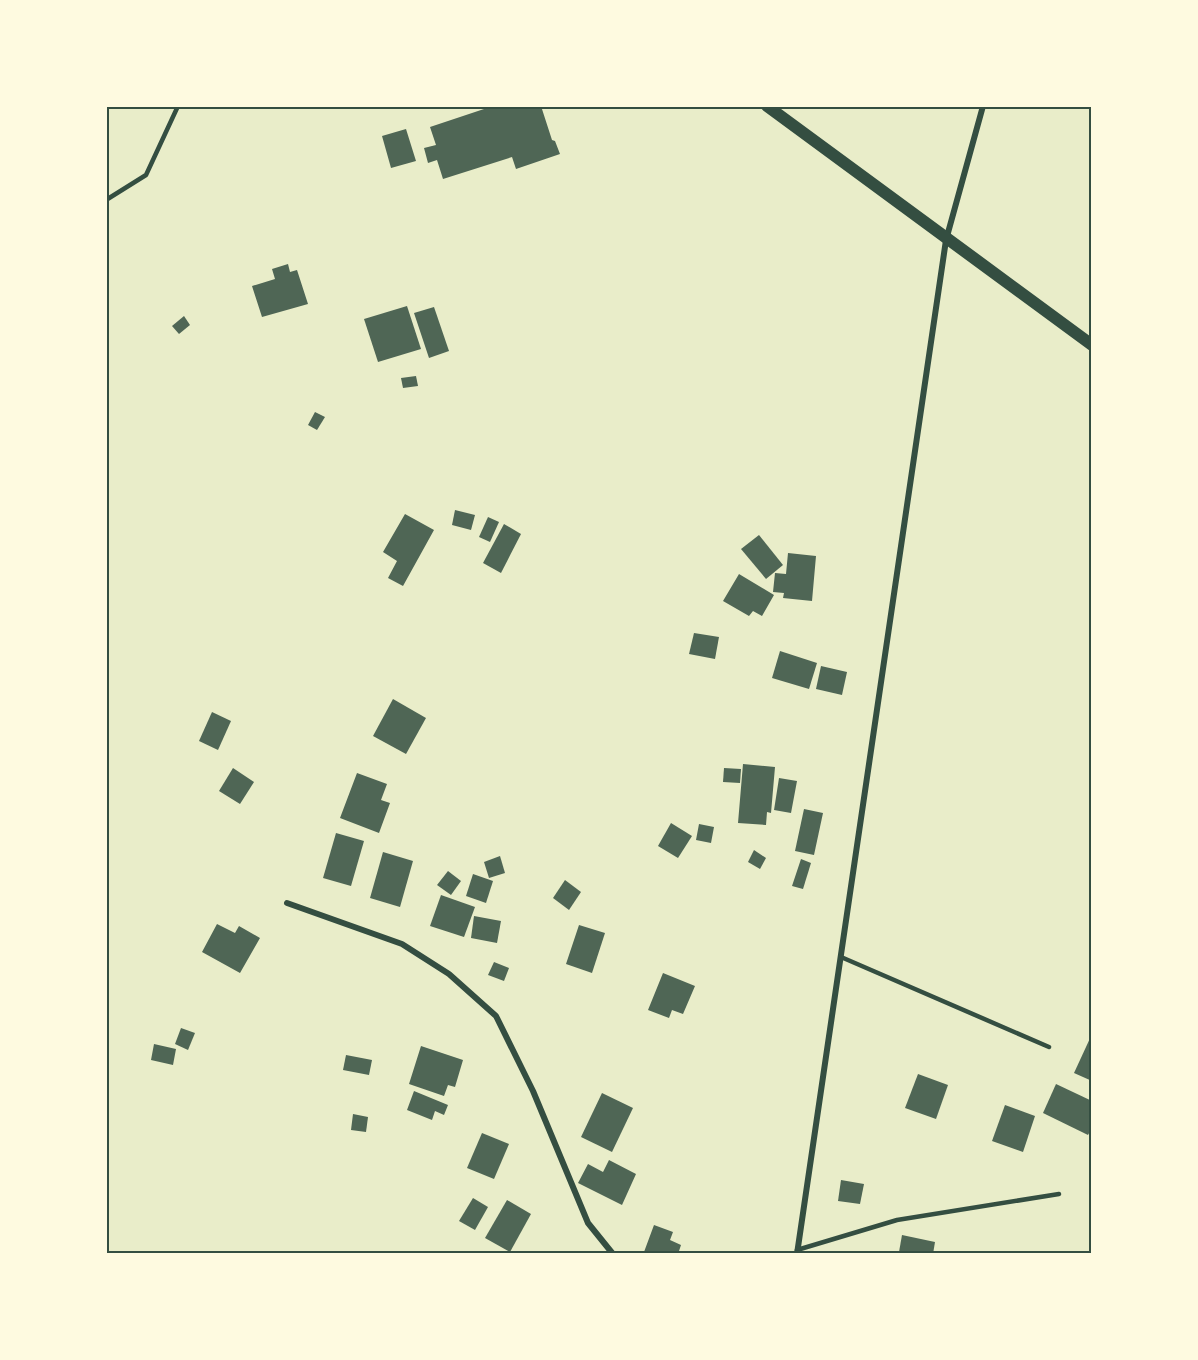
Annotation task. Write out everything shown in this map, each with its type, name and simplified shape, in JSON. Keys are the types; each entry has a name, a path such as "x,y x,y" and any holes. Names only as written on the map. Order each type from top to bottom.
{"main road":[{"path":"767,106 946,240 1092,345"}],"street":[{"path":"797,1252 946,240 983,106"},
{"path":"287,903 402,944 448,974 496,1016 533,1091 588,1223 613,1254"}],"lane":[{"path":"106,200 146,175 178,106"},
{"path":"841,957 1049,1047"},
{"path":"797,1252 897,1220 1059,1194"}],"building":[{"path":"493,106 541,106 552,140 555,141 560,154 516,169 512,157 443,179 437,160 428,163 424,148 436,145 430,127"},
{"path":"406,129 416,161 391,168 382,136"},
{"path":"288,264 290,272 297,270 308,304 262,317 252,286 275,279 272,269"},
{"path":"407,306 421,349 378,362 364,319"},
{"path":"434,307 449,351 429,358 414,313"},
{"path":"184,316 190,325 179,334 172,326"},
{"path":"416,376 418,386 403,388 401,378"},
{"path":"315,412 325,417 317,430 308,425"},
{"path":"455,510 475,515 471,530 452,525"},
{"path":"405,514 434,530 403,586 388,578 397,561 383,552"},
{"path":"488,517 499,522 490,542 479,537"},
{"path":"504,524 521,534 501,573 483,563"},
{"path":"759,535 783,565 766,579 741,549"},
{"path":"788,553 816,556 812,601 783,598 784,593 773,592 775,573 786,574"},
{"path":"739,574 774,595 762,616 753,611 749,616 723,601"},
{"path":"694,633 719,637 715,659 689,654"},
{"path":"780,651 817,663 809,689 772,678"},
{"path":"821,666 847,672 842,695 816,689"},
{"path":"393,699 426,718 406,754 373,736"},
{"path":"212,712 231,721 218,750 199,741"},
{"path":"743,764 775,767 771,813 767,812 766,825 738,823"},
{"path":"233,768 254,782 240,804 219,791"},
{"path":"724,768 741,769 740,783 723,782"},
{"path":"357,773 387,784 381,800 390,803 379,833 340,818"},
{"path":"779,778 797,781 791,813 774,810"},
{"path":"804,809 823,813 814,855 795,851"},
{"path":"671,823 692,836 678,858 658,846"},
{"path":"699,824 714,827 711,843 696,840"},
{"path":"336,833 364,841 351,886 323,878"},
{"path":"754,850 766,858 760,869 748,862"},
{"path":"383,852 413,861 400,907 370,898"},
{"path":"500,856 505,873 489,878 484,862"},
{"path":"801,859 811,863 803,889 792,886"},
{"path":"448,871 461,881 451,895 437,885"},
{"path":"473,874 493,881 486,903 466,896"},
{"path":"565,880 581,892 569,910 553,898"},
{"path":"441,895 475,907 464,937 430,926"},
{"path":"474,916 501,921 497,943 471,938"},
{"path":"217,924 235,933 239,926 260,938 240,973 202,952"},
{"path":"579,925 605,933 592,973 566,964"},
{"path":"494,962 509,968 504,981 488,975"},
{"path":"663,973 695,986 683,1014 672,1010 669,1018 648,1010"},
{"path":"181,1028 195,1033 188,1050 175,1044"},
{"path":"1092,1034 1092,1081 1074,1073"},
{"path":"154,1044 176,1049 173,1065 151,1060"},
{"path":"421,1046 463,1060 455,1087 448,1085 444,1096 409,1084"},
{"path":"346,1055 372,1060 369,1075 343,1070"},
{"path":"918,1074 948,1085 936,1119 905,1108"},
{"path":"1056,1084 1092,1101 1092,1128 1088,1135 1043,1113"},
{"path":"414,1091 448,1105 444,1115 435,1111 432,1120 407,1110"},
{"path":"602,1093 633,1108 612,1152 581,1137"},
{"path":"1005,1105 1035,1116 1023,1152 992,1141"},
{"path":"353,1114 368,1117 366,1132 351,1130"},
{"path":"482,1133 509,1144 494,1179 467,1168"},
{"path":"609,1160 636,1174 622,1205 578,1183 588,1164 603,1172"},
{"path":"841,1180 864,1184 860,1204 838,1201"},
{"path":"473,1198 488,1207 475,1230 459,1221"},
{"path":"507,1200 531,1214 510,1252 485,1238"},
{"path":"654,1225 673,1232 670,1240 681,1245 678,1254 644,1252"},
{"path":"902,1235 935,1242 933,1254 899,1252"}]}
